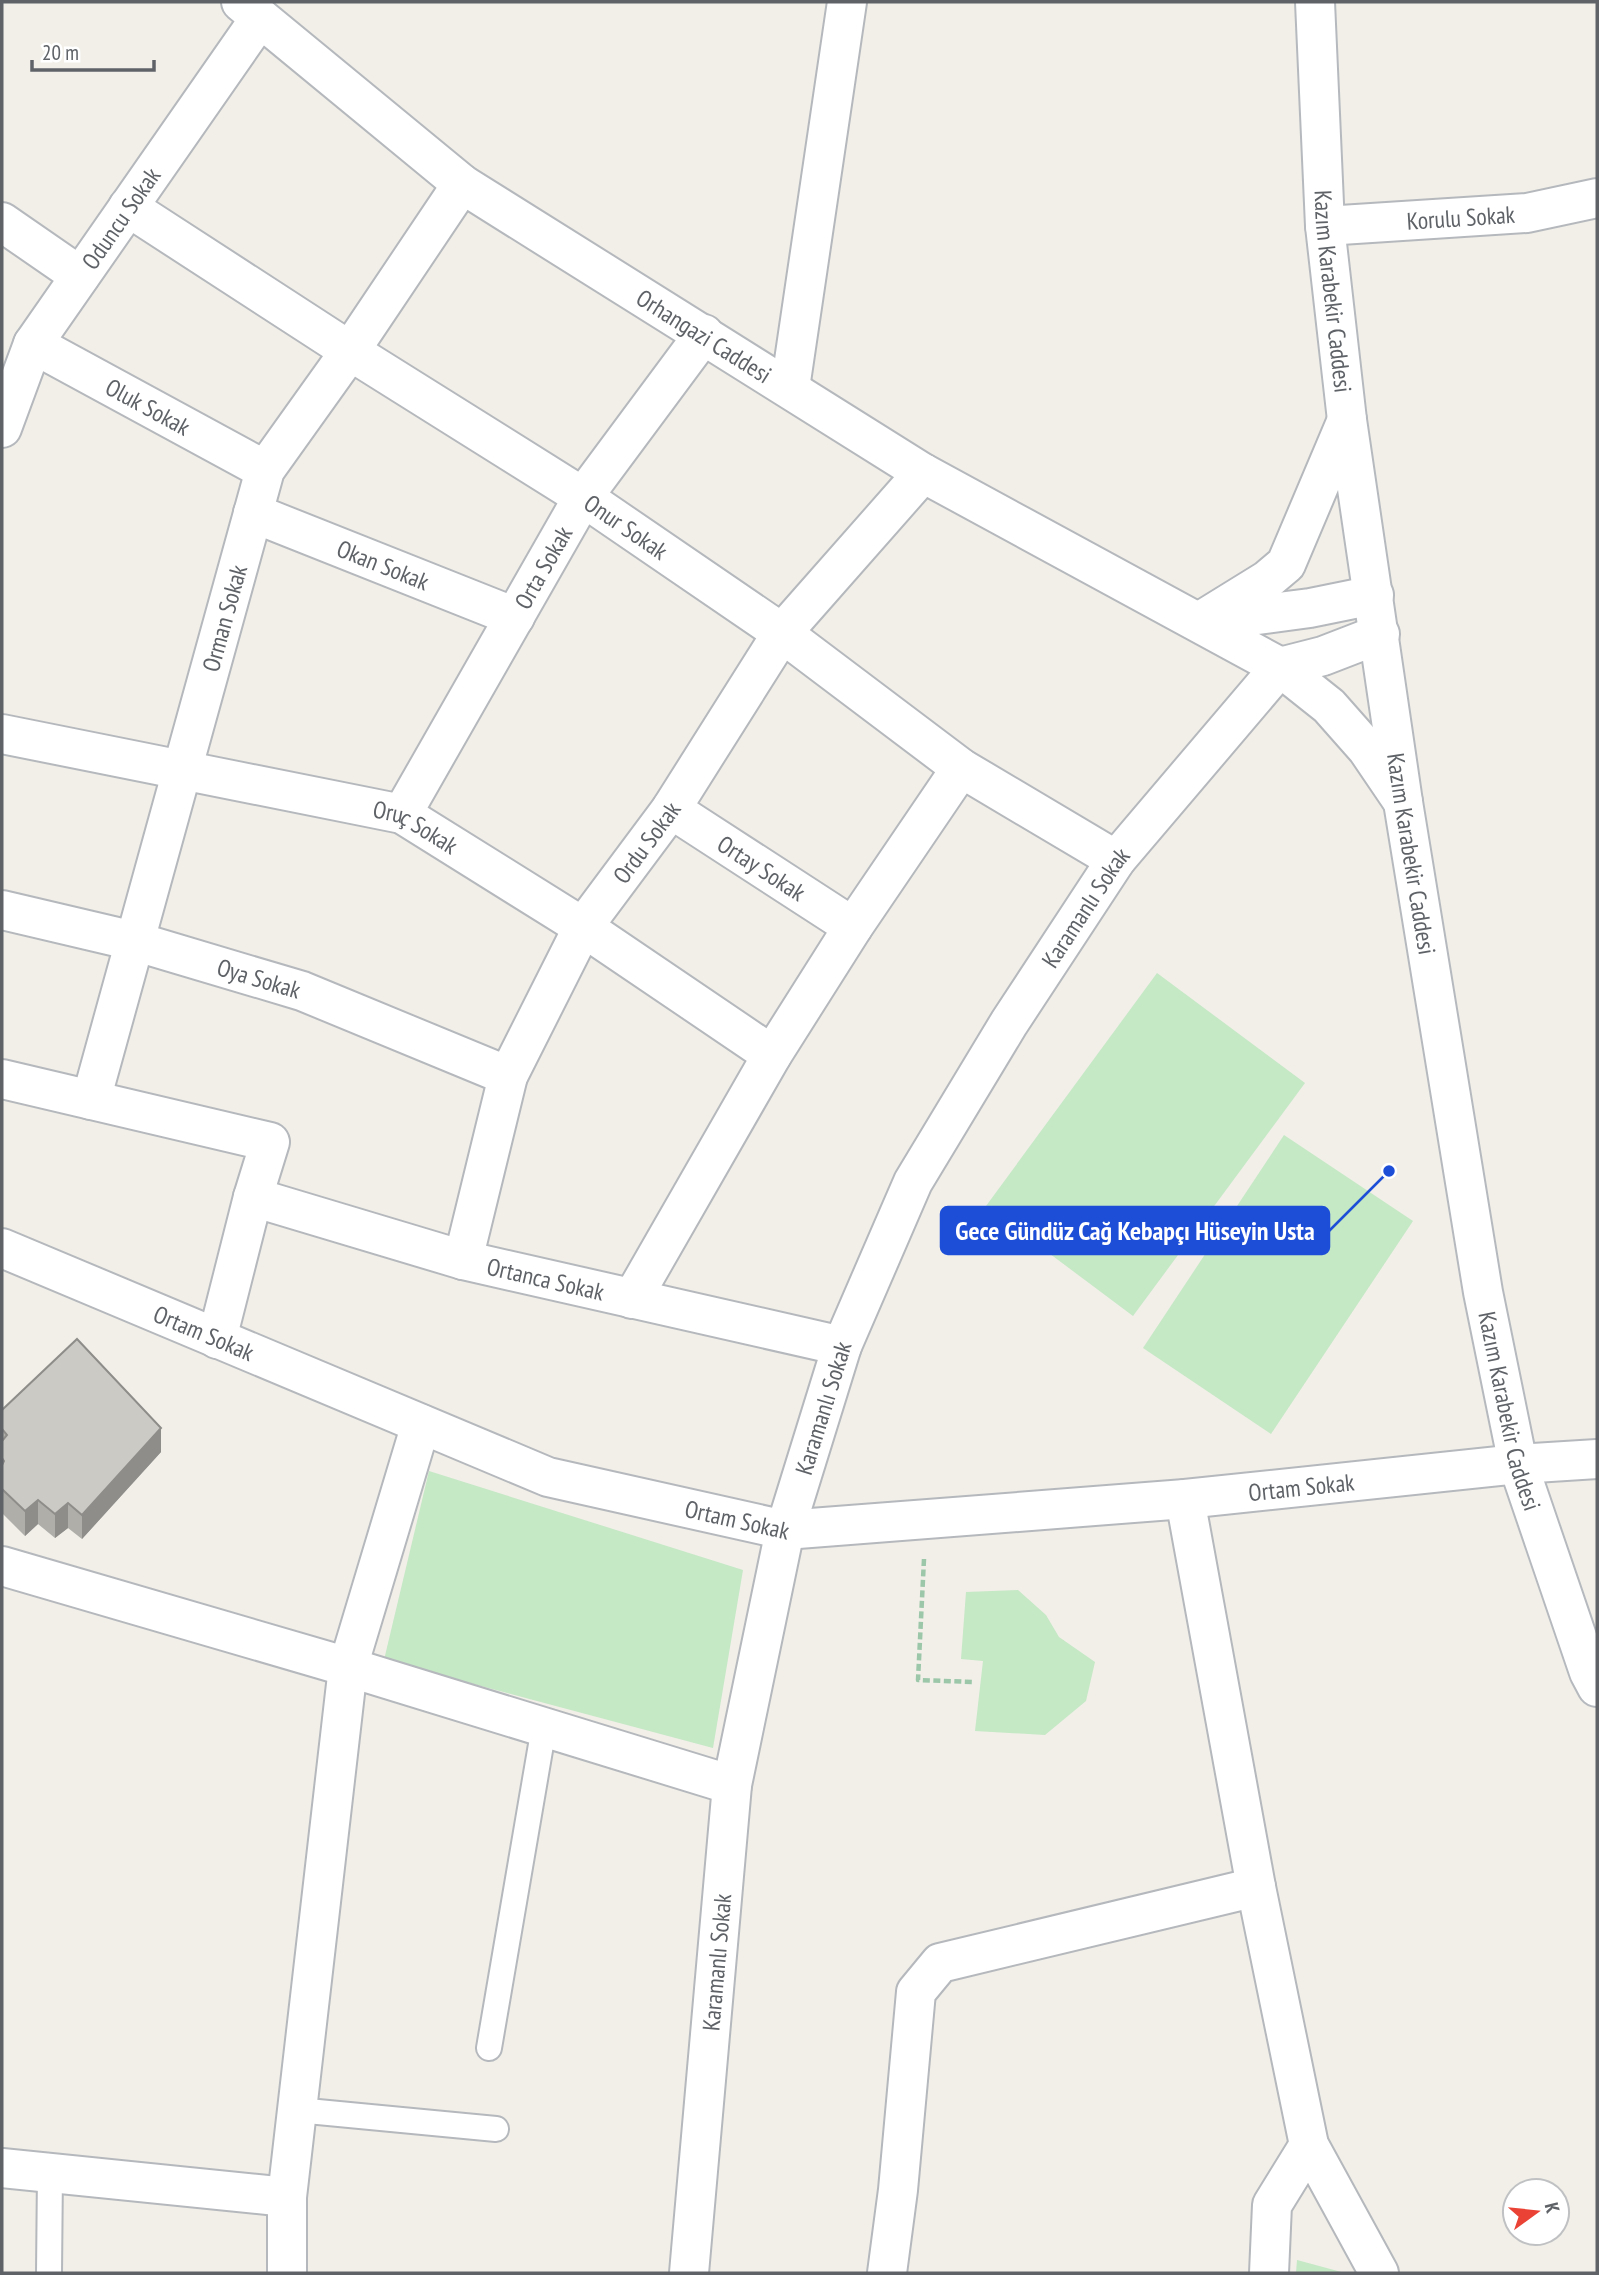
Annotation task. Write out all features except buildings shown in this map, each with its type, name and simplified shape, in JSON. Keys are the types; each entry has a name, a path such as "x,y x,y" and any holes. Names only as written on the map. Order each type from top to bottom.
{"street":[{"path":"790,388 847,2"},
{"name":"Kazım Karabekir Caddesi","path":"1315,2 1325,226 1346,420 1403,802 1483,1292 1518,1464 1589,1672 1597,1687"},
{"name":"Orhangazi Caddesi","path":"250,10 462,184 923,473 1280,667 1337,715 1367,749 1403,802"},
{"name":"Oduncu Sokak","path":"2,428 33,344 128,207 250,10"},
{"name":"Orman Sokak","path":"91,1100 265,470 350,351 462,184"},
{"name":"Korulu Sokak","path":"1325,226 1527,213 1597,198"},
{"name":"Onur Sokak","path":"128,207 350,351 583,497 782,633 961,768 1115,860"},
{"path":"2,222 80,276"},
{"name":"Orta Sokak","path":"402,814 583,497 704,334"},
{"name":"Oluk Sokak","path":"33,344 265,470"},
{"path":"1199,622 1268,580 1286,564 1346,420"},
{"name":"Ordu Sokak","path":"463,1260 508,1076 583,927 671,809 782,633 923,473"},
{"name":"Okan Sokak","path":"253,513 515,617"},
{"path":"1199,622 1310,608 1374,595"},
{"path":"1280,667 1323,656 1380,634"},
{"name":"Karamanlı Sokak","path":"689,2273 732,1785 785,1530 842,1346 913,1182 1009,1023 1115,860 1280,667"},
{"name":"Oruç Sokak","path":"2,734 402,814 583,927 772,1055"},
{"path":"632,1299 772,1055 853,927 961,768"},
{"name":"Ortay Sokak","path":"671,809 853,927"},
{"name":"Oya Sokak","path":"2,909 134,941 302,991 508,1076"},
{"path":"2,1079 270,1142 253,1197 217,1339"},
{"name":"Ortanca Sokak","path":"253,1197 463,1260 842,1346"},
{"name":"Ortam Sokak","path":"2,1248 548,1478 785,1530 1185,1499 1518,1464 1597,1459"},
{"path":"288,2273 287,2197 348,1667 421,1424"},
{"path":"1185,1499 1256,1887 1309,2146 1379,2273"},
{"path":"2,1566 348,1667 732,1785"},
{"path":"887,2273 898,2190 916,1992 940,1963 1256,1887"},
{"path":"1269,2273 1272,2205 1309,2146"},
{"path":"2,2168 287,2197"}],"lane":[{"path":"489,2048 544,1727"},
{"path":"297,2110 496,2129"},
{"path":"49,2273 50,2172"}],"path":[{"path":"922,1520 925,1577 918,1680 972,1682"}],"green space":[{"path":"1157,973 1305,1083 1133,1316 986,1206"},
{"path":"1284,1135 1413,1221 1271,1434 1143,1348"},
{"path":"429,1471 743,1570 713,1748 384,1660"},
{"path":"1018,1590 1046,1615 1059,1637 1095,1662 1086,1701 1045,1735 975,1731 983,1661 961,1659 966,1592"},
{"path":"1297,2260 1345,2273 1296,2273"}],"place":[{"name":"Gece Gündüz Cağ Kebapçı Hüseyin Usta","path":"1389,1171"}]}
